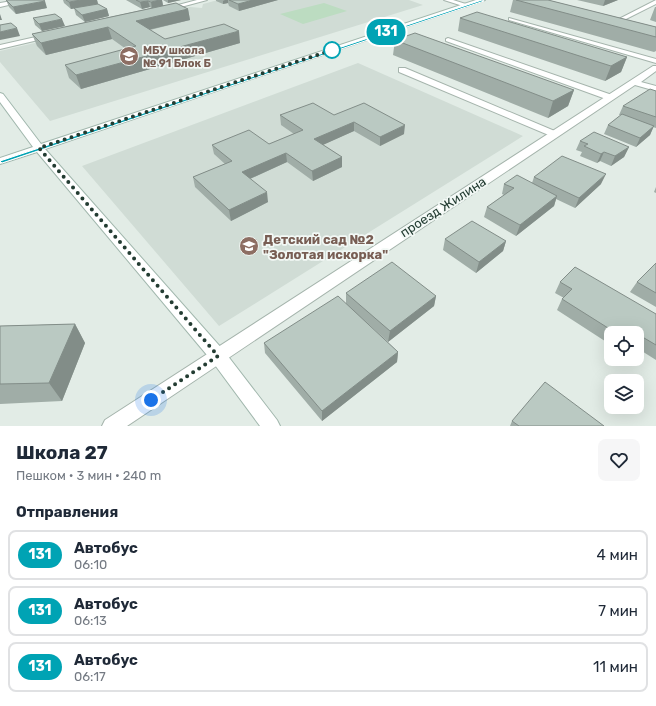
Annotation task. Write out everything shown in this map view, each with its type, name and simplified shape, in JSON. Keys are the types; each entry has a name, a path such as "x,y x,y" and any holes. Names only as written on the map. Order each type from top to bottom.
{"street":[{"path":"0,5 27,0"},
{"path":"159,10 204,0"},
{"path":"0,162 482,0"},
{"path":"610,20 625,24"},
{"path":"0,47 53,35"},
{"name":"проезд Жилина","path":"111,426 609,97 656,68"},
{"path":"633,82 656,89"},
{"path":"0,96 39,148 218,356 271,426"}],"lane":[{"path":"447,0 466,5"},
{"path":"618,22 656,2"},
{"path":"511,19 656,61"},
{"path":"448,40 609,97"},
{"path":"402,70 554,134"}],"shaded area":[{"name":"МБУ школа № 91 Блок Б","path":"218,0 409,0 423,5 50,121 0,62 0,51 190,7 202,8 203,4"},
{"name":"Детский сад №2 \"Золотая искорка\"","path":"358,63 523,136 219,326 82,166"}],"green space":[{"path":"324,3 347,11 303,24 280,14"}],"building":[{"path":"6,0 43,0 45,1 13,7"},
{"path":"66,0 81,0 69,2"},
{"path":"136,0 160,0 140,2"},
{"path":"229,0 253,0 238,4"},
{"path":"516,0 548,0 656,27 656,37"},
{"path":"176,3 188,9 136,21 165,39 224,24 239,31 76,75 65,65 136,46 108,27 41,43 32,34"},
{"path":"98,4 107,9 82,15 74,8"},
{"path":"477,12 627,57 611,66 460,18"},
{"path":"55,14 62,19 39,24 33,18"},
{"path":"11,23 17,28 0,32 0,25"},
{"path":"415,33 574,90 553,101 395,40"},
{"path":"650,89 656,91 656,117 623,106"},
{"path":"313,103 334,115 364,103 405,125 380,137 354,122 314,139 342,157 312,171 286,153 242,172 267,192 229,210 193,177 232,161 212,145 249,130 269,144 303,130 280,115"},
{"path":"622,114 654,126 640,138 608,125"},
{"path":"594,132 629,147 615,156 604,152 601,154 584,146 588,144 580,141"},
{"path":"562,156 606,174 579,198 534,177"},
{"path":"517,175 557,196 520,225 487,207 514,188 504,184"},
{"path":"472,221 506,241 479,262 445,239"},
{"path":"392,262 436,296 390,331 346,293"},
{"path":"656,263 656,293 637,282"},
{"path":"575,267 656,314 656,345 644,338 644,326 605,326 562,299 572,289 560,282"},
{"path":"338,296 398,352 322,411 264,343"},
{"path":"75,324 49,383 0,384 0,326"},
{"path":"545,382 604,426 519,426 512,421"}],"bus line":[{"name":"131","path":"0,161 482,0"}],"place":[{"name":"МБУ школа № 91 Блок Б","path":"129,56"},
{"name":"Детский сад №2 \"Золотая искорка\"","path":"249,246"}],"route":[{"path":"151,400 218,356 39,148 332,50"}]}
